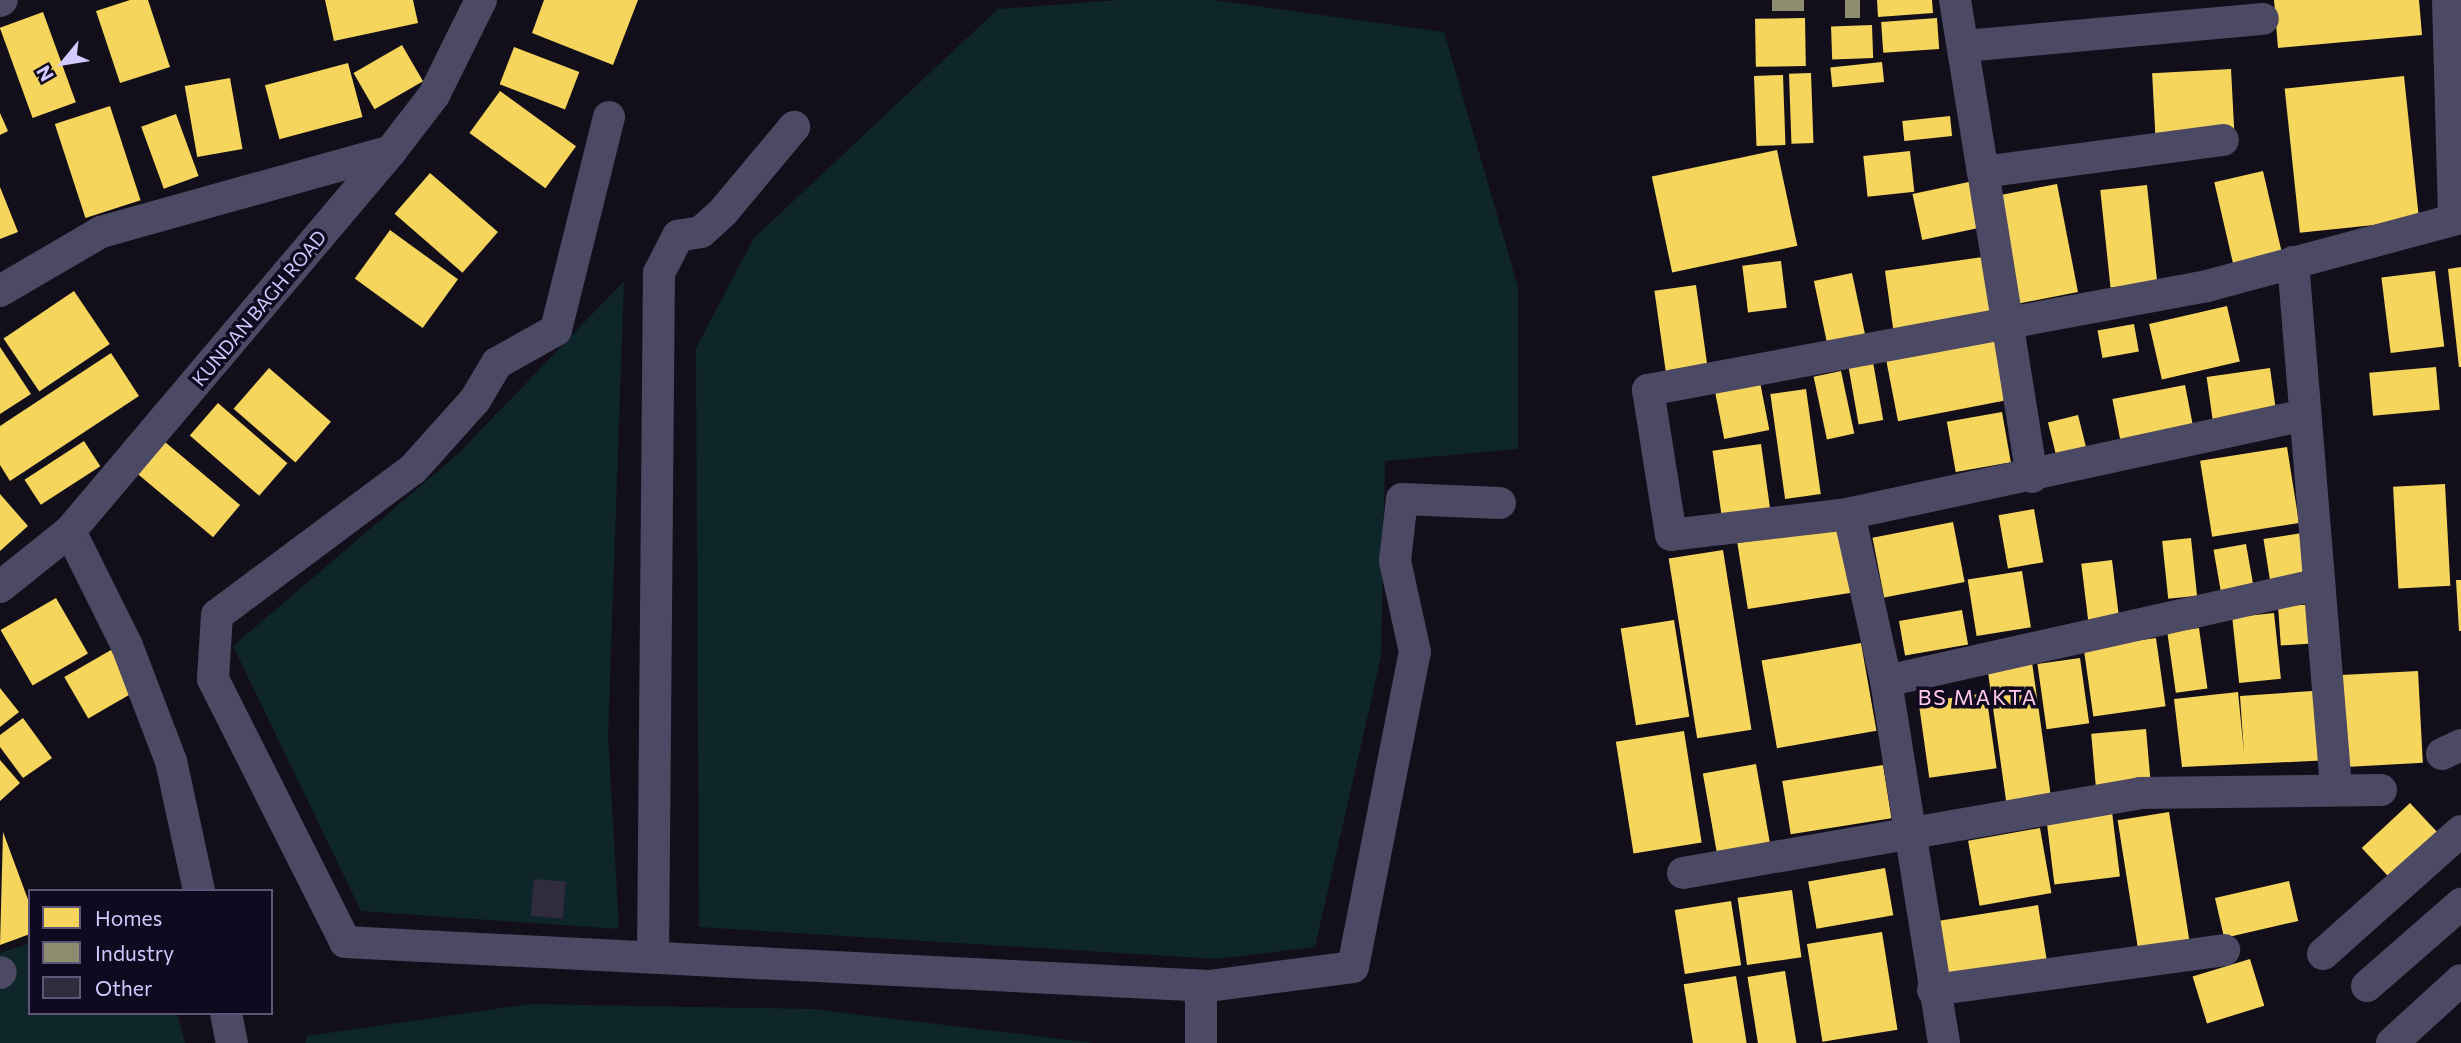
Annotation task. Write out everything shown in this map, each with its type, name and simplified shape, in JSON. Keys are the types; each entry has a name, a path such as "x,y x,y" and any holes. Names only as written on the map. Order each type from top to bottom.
{"street":[{"name":"KUNDAN BAGH ROAD","path":"0,587 70,531 391,150 434,94 481,0"},
{"path":"1955,0 1965,46 2032,477"},
{"path":"2305,415 2032,477 1849,513 1671,535 1648,390 2009,327 2293,262 2457,218 2448,0"},
{"path":"1965,46 2263,19"},
{"path":"609,117 556,330 497,363 475,400 412,469 217,615 213,679 345,942 1201,986 1353,967 1415,652 1395,561 1402,499 1500,503"},
{"path":"653,956 659,273 678,236 701,232 723,212 794,127"},
{"path":"1983,172 2223,140"},
{"path":"0,291 101,232 391,150"},
{"path":"2293,262 2336,787"},
{"path":"1849,513 1886,681 1933,990 1944,1043"},
{"path":"70,531 127,646 171,761 199,889"},
{"path":"1886,681 2319,584"},
{"path":"1683,873 1910,838 2140,793 2336,787 2381,790"},
{"path":"2323,954 2461,831"},
{"path":"2367,986 2461,904"},
{"path":"1933,990 2224,950"},
{"path":"2392,1043 2461,980"},
{"path":"1201,986 1201,1043"},
{"path":"226,1015 232,1043"}],"green space":[{"path":"1120,0 1213,0 1444,32 1518,287 1518,449 1385,461 1381,657 1315,947 1217,959 699,927 696,348 754,238 998,9"},
{"path":"624,281 608,735 619,929 361,911 233,646 459,453"},
{"path":"28,944 28,1015 178,1015 185,1043 0,1043 0,953"},
{"path":"530,1004 812,1009 1095,1043 305,1043 307,1036"}],"building: Homes":[{"path":"130,0 148,0 170,67 120,83 96,11"},
{"path":"325,0 413,0 418,23 334,41"},
{"path":"544,0 638,0 613,65 532,33"},
{"path":"1877,0 1932,0 1933,13 1878,17"},
{"path":"2274,0 2419,0 2422,35 2278,48"},
{"path":"43,12 76,102 33,118 0,28"},
{"path":"1805,18 1806,66 1756,67 1755,19"},
{"path":"1937,18 1939,49 1883,53 1881,22"},
{"path":"1872,25 1873,58 1832,59 1831,26"},
{"path":"402,45 423,81 375,109 354,73"},
{"path":"514,47 579,72 565,109 500,84"},
{"path":"1882,62 1884,82 1832,87 1830,67"},
{"path":"348,63 362,117 279,139 265,85"},
{"path":"2231,69 2234,130 2155,134 2152,73"},
{"path":"1811,73 1813,143 1791,144 1789,74"},
{"path":"1783,75 1785,145 1756,146 1754,76"},
{"path":"2404,76 2419,220 2300,233 2285,89"},
{"path":"230,78 243,149 197,157 185,86"},
{"path":"500,91 576,146 545,188 469,133"},
{"path":"110,106 141,200 85,218 55,124"},
{"path":"0,113 8,131 0,135"},
{"path":"176,114 199,176 164,189 141,127"},
{"path":"1950,116 1952,136 1904,141 1902,121"},
{"path":"1777,150 1797,246 1672,272 1652,177"},
{"path":"1910,151 1914,192 1868,197 1863,156"},
{"path":"2263,171 2282,252 2233,263 2214,182"},
{"path":"430,173 498,232 462,273 395,214"},
{"path":"1978,180 1988,226 1922,240 1912,194"},
{"path":"2057,184 2078,292 2010,305 1989,197"},
{"path":"2147,185 2157,282 2111,287 2100,190"},
{"path":"0,187 18,232 0,239"},
{"path":"390,230 458,279 423,328 355,279"},
{"path":"1983,257 1992,324 1894,338 1885,271"},
{"path":"1781,261 1787,308 1748,312 1742,266"},
{"path":"2461,267 2461,367 2459,367 2448,269"},
{"path":"2435,271 2444,346 2391,353 2381,278"},
{"path":"1852,273 1866,340 1828,349 1814,281"},
{"path":"1696,285 1707,366 1666,372 1654,291"},
{"path":"74,291 110,344 39,392 4,339"},
{"path":"2227,306 2240,362 2162,380 2149,324"},
{"path":"2134,324 2139,352 2102,358 2098,330"},
{"path":"1996,333 2009,400 1898,421 1885,355"},
{"path":"0,347 31,394 0,414"},
{"path":"111,353 139,396 10,481 0,465 0,426"},
{"path":"1873,362 1883,420 1859,424 1848,366"},
{"path":"2436,367 2440,410 2373,416 2369,373"},
{"path":"269,368 331,422 295,463 234,409"},
{"path":"2270,368 2277,420 2214,429 2207,377"},
{"path":"1841,371 1854,434 1827,439 1814,377"},
{"path":"1760,382 1769,430 1724,439 1715,391"},
{"path":"2185,385 2194,432 2122,446 2112,399"},
{"path":"1806,389 1821,494 1785,499 1770,394"},
{"path":"218,403 287,463 259,496 190,435"},
{"path":"2002,412 2011,462 1956,472 1947,422"},
{"path":"2078,415 2088,454 2058,461 2048,422"},
{"path":"84,441 100,466 41,505 24,480"},
{"path":"165,442 240,505 213,537 138,474"},
{"path":"1761,444 1770,509 1722,516 1712,451"},
{"path":"2287,447 2299,523 2212,537 2200,461"},
{"path":"2445,484 2450,586 2398,589 2393,487"},
{"path":"0,494 28,526 0,551"},
{"path":"2034,509 2043,562 2008,568 1999,515"},
{"path":"1953,522 1965,582 1884,598 1873,538"},
{"path":"1844,526 1854,592 1748,609 1737,543"},
{"path":"2302,533 2310,581 2271,587 2263,539"},
{"path":"2191,538 2197,596 2168,599 2162,541"},
{"path":"2246,544 2255,595 2223,601 2214,550"},
{"path":"1723,550 1751,730 1697,738 1669,559"},
{"path":"2112,560 2120,624 2089,627 2081,564"},
{"path":"2022,571 2031,627 1977,636 1968,580"},
{"path":"2456,580 2461,580 2461,631 2459,631"},
{"path":"56,598 88,653 33,685 1,630"},
{"path":"2316,604 2319,643 2281,646 2278,607"},
{"path":"1962,610 1968,644 1905,656 1899,621"},
{"path":"2274,613 2281,679 2239,683 2232,617"},
{"path":"1674,620 1689,717 1636,725 1621,628"},
{"path":"2199,628 2207,688 2176,693 2167,632"},
{"path":"2156,638 2166,706 2093,716 2084,648"},
{"path":"1861,643 1876,731 1777,748 1762,661"},
{"path":"111,650 135,692 88,719 64,677"},
{"path":"2080,658 2089,723 2047,729 2037,664"},
{"path":"2032,662 2051,795 2006,801 1987,668"},
{"path":"2418,671 2423,763 2346,767 2341,675"},
{"path":"0,688 19,712 0,727"},
{"path":"2327,690 2332,760 2182,767 2174,699 2238,692 2244,753 2240,696"},
{"path":"1986,693 1997,768 1929,778 1919,702"},
{"path":"23,718 52,758 23,778 0,747 0,735"},
{"path":"2146,729 2151,781 2096,786 2091,734"},
{"path":"1684,731 1702,843 1634,853 1616,742"},
{"path":"0,760 20,783 0,801"},
{"path":"1756,764 1771,847 1717,856 1703,773"},
{"path":"1883,765 1891,818 1791,834 1782,781"},
{"path":"2410,803 2444,840 2396,885 2362,848"},
{"path":"2112,812 2120,877 2054,885 2046,820"},
{"path":"2169,812 2190,945 2139,953 2118,820"},
{"path":"2040,828 2051,893 1980,906 1968,841"},
{"path":"3,832 28,900 28,935 0,945"},
{"path":"1885,868 1893,915 1817,929 1808,882"},
{"path":"2289,881 2298,921 2224,938 2215,898"},
{"path":"1792,890 1801,957 1747,965 1738,898"},
{"path":"1731,901 1741,965 1685,974 1675,910"},
{"path":"2038,905 2047,964 1941,981 1931,922"},
{"path":"1882,932 1897,1030 1822,1042 1807,944"},
{"path":"2250,959 2264,1006 2207,1023 2193,977"},
{"path":"1785,971 1796,1043 1758,1043 1747,977"},
{"path":"1736,976 1747,1043 1693,1043 1684,984"}],"building: Industry":[{"path":"1772,0 1804,0 1804,11 1772,11"},
{"path":"1845,0 1860,0 1860,18 1845,18"}],"building: Other":[{"path":"534,879 566,882 563,919 531,916"}],"district":[{"name":"BS MAKTA","path":"1978,697"}]}
